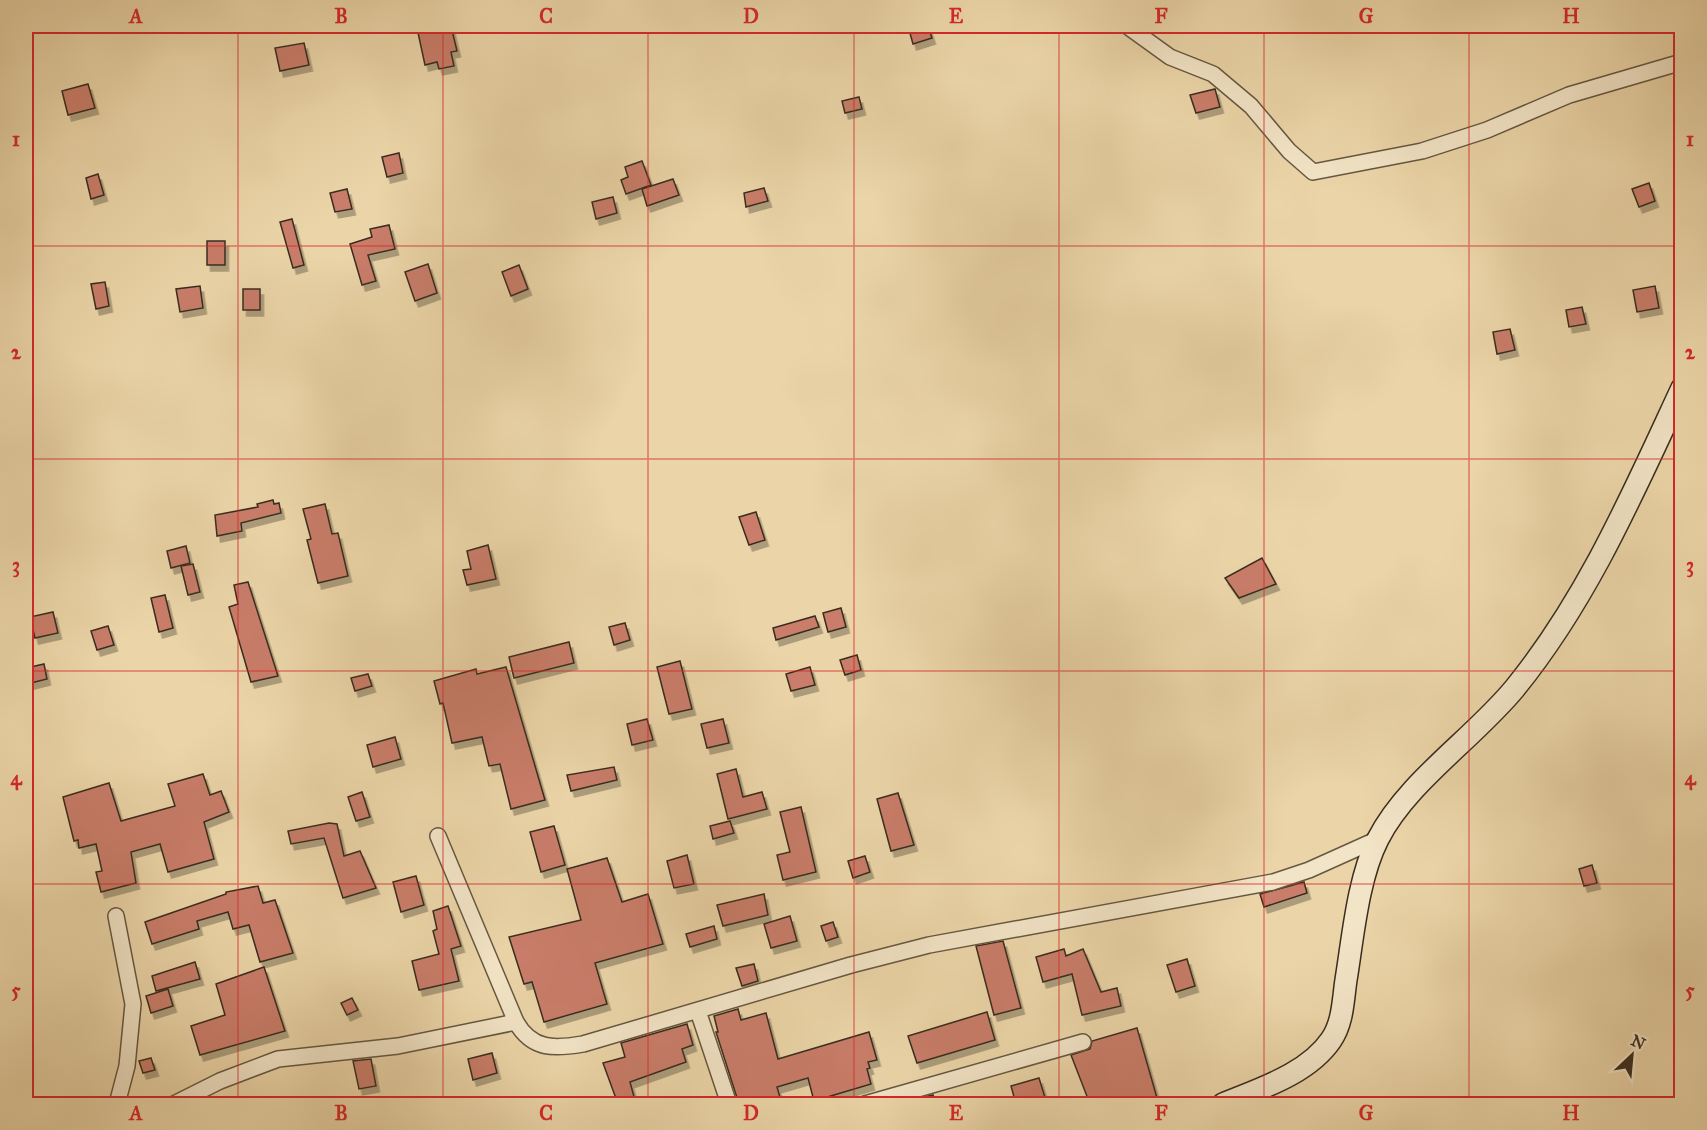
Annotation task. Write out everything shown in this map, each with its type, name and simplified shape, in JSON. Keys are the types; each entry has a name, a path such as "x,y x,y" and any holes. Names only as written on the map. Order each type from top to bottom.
{"street":[{"path":"1127,26 1170,57 1213,74 1251,106 1289,152 1313,172 1324,172 1422,151 1487,130 1569,95 1682,62"},
{"path":"1223,1104 1299,1069 1321,1053 1332,1039 1339,1024 1356,924 1378,839 1401,804 1514,690 1548,645 1582,594 1617,527 1682,388"},
{"path":"438,836 523,1034 540,1046 563,1048 698,1011 851,965 929,945 1273,882 1378,839"},
{"path":"116,916 133,1004 127,1066 117,1104"},
{"path":"698,1011 729,1104"},
{"path":"174,1104 230,1077 278,1059 398,1046 516,1022"},
{"path":"865,1104 1083,1042"}],"building":[{"path":"451,26 457,51 451,52 454,66 439,69 437,62 425,65 417,28"},
{"path":"908,26 928,26 932,38 913,44"},
{"path":"304,43 309,65 280,71 275,48"},
{"path":"88,84 95,108 68,115 62,91"},
{"path":"1215,89 1220,107 1196,113 1190,95"},
{"path":"859,97 862,109 845,113 842,101"},
{"path":"399,153 403,173 387,177 382,157"},
{"path":"642,161 651,185 626,194 621,180 628,177 625,167"},
{"path":"98,174 104,195 91,199 86,178"},
{"path":"673,179 679,195 647,206 642,189"},
{"path":"1649,183 1655,201 1639,207 1632,189"},
{"path":"764,188 768,201 746,207 744,193"},
{"path":"347,189 352,209 335,212 330,193"},
{"path":"613,197 617,213 596,219 592,202"},
{"path":"292,219 304,265 293,268 280,222"},
{"path":"389,225 395,249 368,255 376,281 362,285 350,244 372,237 370,229"},
{"path":"207,241 225,241 225,265 207,265"},
{"path":"428,264 437,293 415,301 405,272"},
{"path":"519,265 528,289 511,296 502,272"},
{"path":"105,282 109,306 96,309 91,284"},
{"path":"200,286 203,308 180,312 176,289"},
{"path":"1655,286 1659,308 1637,312 1633,290"},
{"path":"243,289 260,289 260,310 243,310"},
{"path":"1582,307 1586,324 1569,327 1566,310"},
{"path":"1510,329 1515,350 1497,354 1493,332"},
{"path":"273,500 274,504 279,503 281,513 241,523 242,531 217,536 215,515 258,507 257,504"},
{"path":"325,504 332,534 338,533 348,576 318,583 307,540 311,539 303,509"},
{"path":"756,512 765,540 749,545 739,517"},
{"path":"488,545 496,579 467,585 463,570 471,569 467,551"},
{"path":"186,546 190,563 171,568 167,551"},
{"path":"1262,558 1276,584 1239,598 1225,578"},
{"path":"193,564 200,592 188,595 181,566"},
{"path":"248,582 278,676 251,682 229,607 238,604 234,585"},
{"path":"165,595 173,628 159,632 151,598"},
{"path":"841,608 846,627 828,632 823,613"},
{"path":"53,612 58,633 35,638 30,617"},
{"path":"815,616 819,627 776,640 773,628"},
{"path":"625,623 630,640 614,645 609,627"},
{"path":"108,626 114,645 97,650 91,631"},
{"path":"569,642 574,663 514,678 509,657"},
{"path":"857,655 861,670 845,675 840,660"},
{"path":"680,661 692,709 669,714 657,667"},
{"path":"44,664 47,679 27,684 26,668"},
{"path":"506,667 545,800 511,809 500,764 489,766 482,737 452,743 443,703 440,704 434,681 476,669 477,674"},
{"path":"810,667 815,685 791,691 786,674"},
{"path":"368,674 372,686 355,691 351,678"},
{"path":"647,719 653,740 632,745 627,724"},
{"path":"723,719 729,743 707,748 701,724"},
{"path":"395,737 401,759 373,767 367,745"},
{"path":"614,767 617,780 571,791 567,775"},
{"path":"736,769 743,797 762,792 767,809 728,819 717,774"},
{"path":"203,774 210,795 221,791 229,812 204,822 214,859 168,872 160,844 131,852 136,883 101,892 96,872 102,871 96,844 79,848 78,840 74,841 63,797 109,783 121,821 175,806 168,784"},
{"path":"362,792 370,817 356,821 348,797"},
{"path":"898,793 914,845 891,851 877,799"},
{"path":"801,807 816,872 783,880 777,855 790,852 780,812"},
{"path":"730,821 734,833 713,839 710,826"},
{"path":"329,823 337,824 344,856 360,851 376,888 343,898 324,838 291,844 288,831"},
{"path":"554,826 565,865 541,872 530,832"},
{"path":"687,855 694,884 674,888 667,861"},
{"path":"865,856 870,872 853,878 848,861"},
{"path":"607,858 622,902 648,894 663,944 595,963 607,1004 544,1022 532,982 524,984 509,937 581,920 567,869"},
{"path":"1592,865 1597,883 1584,886 1579,869"},
{"path":"416,876 424,905 401,912 393,882"},
{"path":"1304,882 1307,893 1264,907 1260,894"},
{"path":"258,886 263,903 275,900 293,953 260,962 249,925 233,929 228,912 197,921 199,929 152,944 145,922 226,894 226,892"},
{"path":"764,894 768,915 723,926 717,905"},
{"path":"448,906 461,946 451,949 459,981 419,990 412,961 439,954 433,931 437,929 433,911"},
{"path":"790,916 797,941 771,948 764,924"},
{"path":"833,922 838,937 826,941 821,926"},
{"path":"714,926 717,939 690,947 686,934"},
{"path":"1003,941 1021,1008 994,1015 976,946"},
{"path":"1064,949 1066,956 1083,949 1101,992 1117,988 1121,1006 1082,1015 1072,974 1043,982 1036,957"},
{"path":"1187,959 1195,986 1176,992 1167,965"},
{"path":"195,962 200,979 156,991 152,976"},
{"path":"754,964 758,981 742,986 736,968"},
{"path":"264,967 285,1031 200,1055 191,1026 225,1015 216,984"},
{"path":"168,989 173,1006 151,1013 146,996"},
{"path":"352,998 358,1010 347,1015 341,1003"},
{"path":"738,1009 741,1020 766,1013 778,1059 869,1032 877,1060 868,1062 870,1068 867,1069 871,1084 814,1101 808,1078 777,1087 782,1104 739,1104 716,1032 718,1032 714,1016"},
{"path":"987,1012 995,1040 917,1063 908,1036"},
{"path":"687,1024 693,1045 682,1049 686,1062 630,1082 636,1104 618,1104 603,1063 625,1057 621,1043"},
{"path":"1137,1028 1157,1098 1136,1104 1090,1104 1071,1055 1090,1049 1092,1041"},
{"path":"492,1053 497,1073 473,1080 468,1059"},
{"path":"151,1058 155,1070 143,1073 139,1061"},
{"path":"371,1059 376,1086 359,1089 353,1061"},
{"path":"1039,1078 1047,1104 1016,1104 1011,1086"},
{"path":"933,1095 936,1104 922,1104 920,1098"}]}
